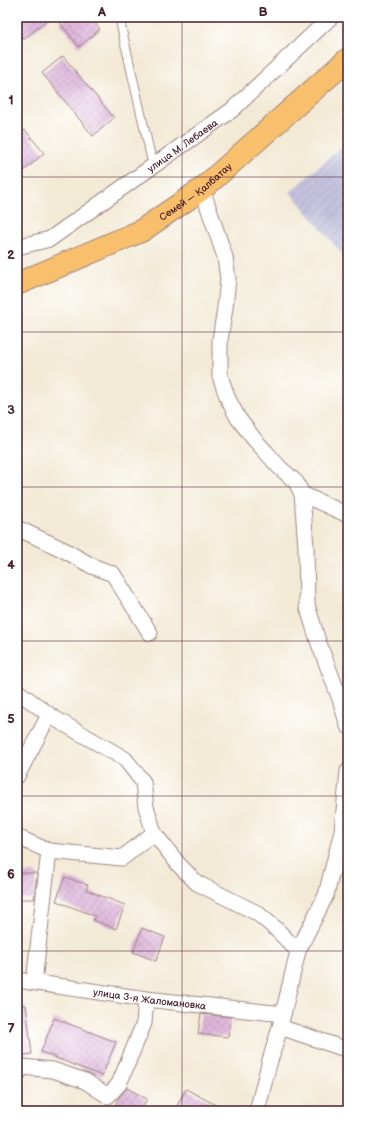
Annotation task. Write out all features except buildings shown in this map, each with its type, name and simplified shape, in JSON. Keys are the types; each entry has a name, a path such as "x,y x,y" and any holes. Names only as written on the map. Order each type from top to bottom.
{"highway":[{"name":"Семей — Қалбатау","path":"17,284 141,231 202,189 348,59"}],"street":[{"name":"улица М. Лебаева","path":"17,247 50,239 232,110 331,17"},
{"path":"202,189 225,257 228,279 226,308 220,340 220,376 228,399 238,418 270,457 296,482 302,494 306,547 307,605 348,726"},
{"path":"302,494 348,515"},
{"path":"17,528 64,550 92,566 113,574 150,633"},
{"path":"17,691 49,715 125,759 143,782 146,807 154,833 179,866 197,883 257,913 275,928 298,951"},
{"path":"17,776 49,715"},
{"path":"257,1111 282,1021 298,951 326,895 343,851 342,831 348,771"},
{"path":"17,837 49,851 122,858 154,833"},
{"path":"34,982 49,851"},
{"name":"улица 3-я Жаломановка","path":"17,980 282,1021 348,1050"},
{"path":"17,1075 22,1067 53,1070 85,1081 108,1096 119,1084 144,1023 146,999"}],"lane":[{"path":"119,17 153,166"}],"shaded area":[{"path":"348,141 348,261 290,192"}]}
